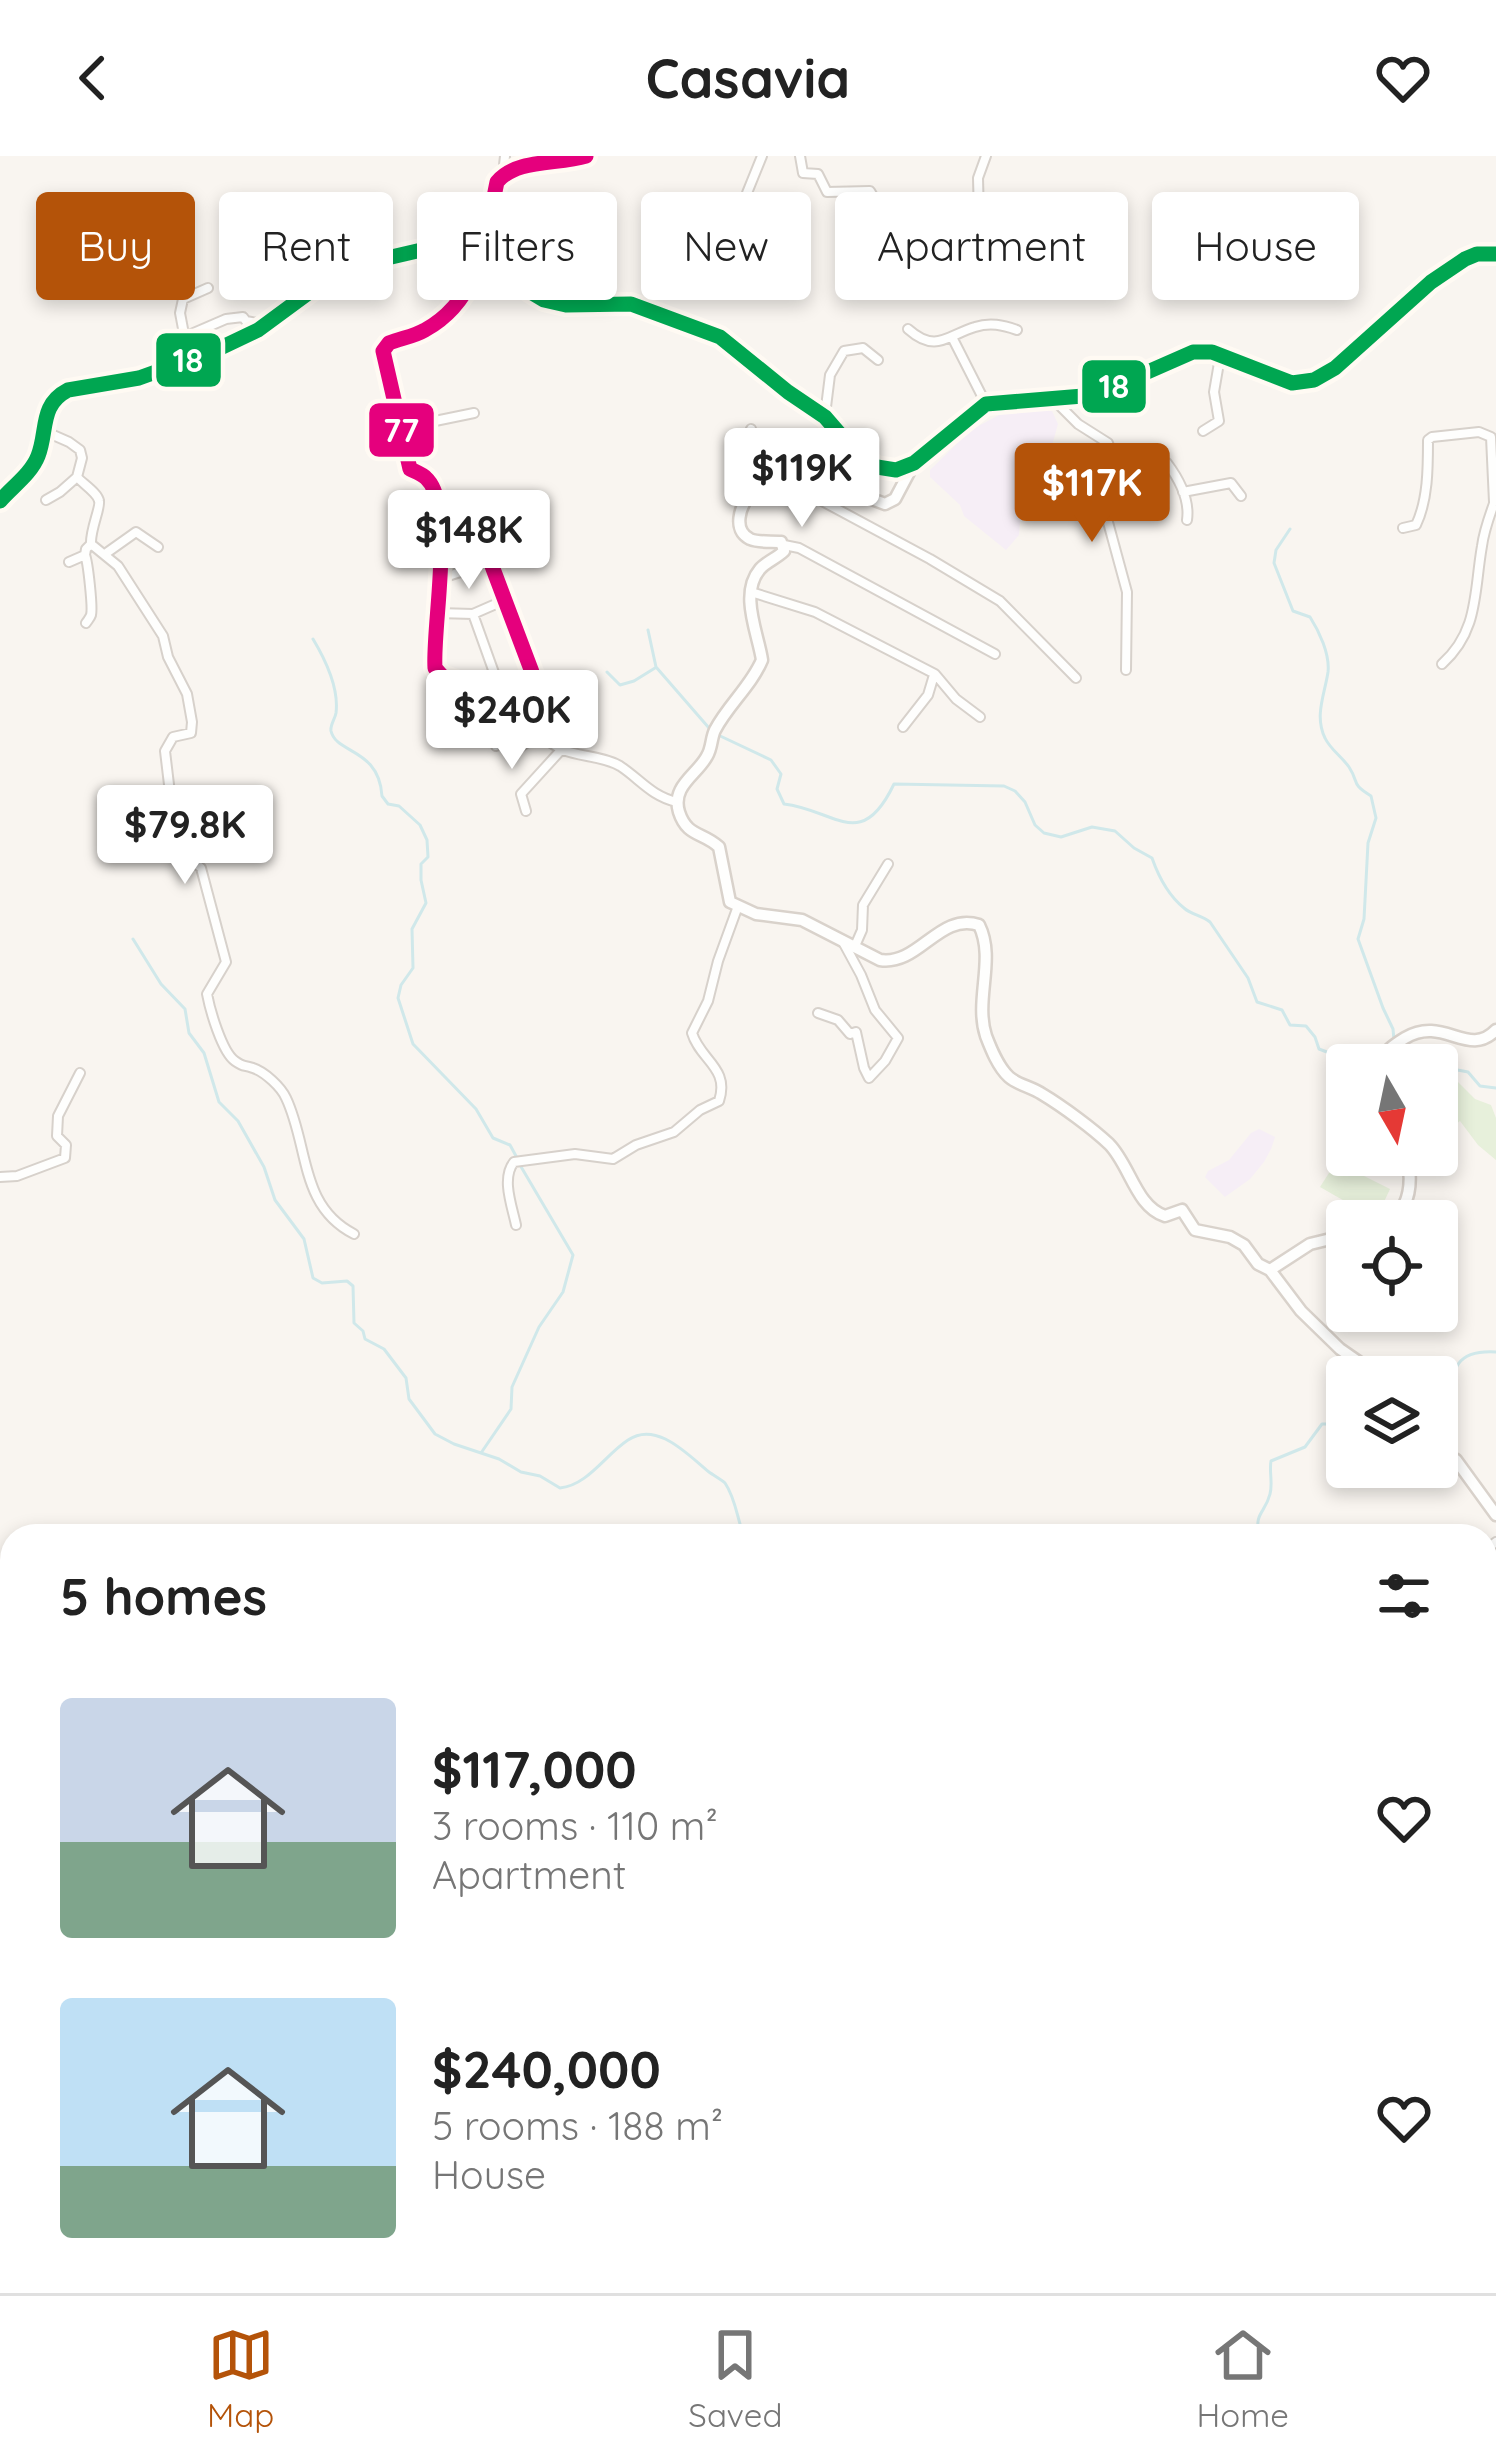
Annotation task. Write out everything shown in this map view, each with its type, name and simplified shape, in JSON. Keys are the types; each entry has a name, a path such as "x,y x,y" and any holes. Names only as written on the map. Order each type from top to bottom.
{"highway":[{"path":"0,501 36,459 45,415 60,394 156,374 230,345 330,277 352,266 417,251"},
{"path":"544,300 566,305 631,304 707,331 825,417 870,464 896,470 914,464 986,404 1095,395 1193,352 1221,355 1292,383 1314,380 1335,368 1453,266 1477,254 1496,254"}],"street":[{"path":"495,192 505,156"},
{"path":"747,192 762,156"},
{"path":"800,156 803,173 818,174 827,192 871,192"},
{"path":"978,192 986,156"},
{"path":"503,174 582,157"},
{"path":"208,288 183,299 184,334 235,317 266,324"},
{"path":"461,300 424,331 385,346 383,359 410,469 428,479 437,503 443,542 434,662 438,673 540,708 543,704 472,513"},
{"path":"908,329 926,341 953,339 985,325 1017,330"},
{"path":"953,339 986,404"},
{"path":"825,417 830,375 844,351 863,348 878,360"},
{"path":"1203,431 1219,421 1214,392 1221,355"},
{"path":"1054,400 1078,424 1108,443 1117,467"},
{"path":"401,428 474,413"},
{"path":"751,429 735,478 736,485 750,495 848,490 885,504 895,499 914,464"},
{"path":"42,430 69,442 82,458 76,477 46,500"},
{"path":"1403,528 1416,525 1421,515 1428,440 1487,434 1493,440 1495,493 1483,537 1473,615 1462,641 1442,664"},
{"path":"1126,670 1126,592 1096,478 1099,472 1162,460 1183,492 1187,520"},
{"path":"76,477 100,504 85,556 92,610 86,623"},
{"path":"1183,492 1231,483 1241,496"},
{"path":"808,494 1000,601 1076,678"},
{"path":"750,495 740,513 742,532 749,538 800,548 994,654"},
{"path":"105,554 132,532 158,547"},
{"path":"91,544 118,566 163,636 187,694 191,733 173,737 165,752 170,793 166,829 175,846 202,868 207,885 226,962 207,994 223,1042 231,1058 260,1070 286,1095 317,1197 333,1222 354,1234"},
{"path":"784,544 781,556 760,569 752,592 753,628 762,660 714,733 708,754 682,786 677,802 691,832 718,847 727,896 738,906 773,918 802,920 890,962 956,925 979,926 985,950 984,1032 1010,1078 1048,1098 1105,1140 1152,1211 1165,1216 1182,1210 1195,1230 1238,1241 1351,1356"},
{"path":"69,562 85,556"},
{"path":"440,579 491,562"},
{"path":"752,592 815,612 934,674 950,694 980,717"},
{"path":"437,613 473,614 505,600"},
{"path":"473,614 497,681 492,714 496,746"},
{"path":"903,727 928,695 934,674"},
{"path":"520,747 540,737 562,749 618,765 640,785 677,802"},
{"path":"526,811 521,794 562,749"},
{"path":"855,946 862,930 863,905 889,864"},
{"path":"516,1225 507,1171 514,1162 575,1154 613,1160 636,1145 674,1132 700,1110 719,1102 718,1072 692,1033 708,1001 738,906"},
{"path":"818,1013 838,1020 850,1034 856,1032 869,1078 898,1038 874,1010 841,938"},
{"path":"1396,1044 1413,1034 1436,1030 1472,1042 1496,1030"},
{"path":"0,1177 17,1176 65,1158 68,1151 57,1136 56,1123 80,1073"},
{"path":"1270,1270 1310,1244 1326,1240"},
{"path":"1458,1463 1496,1515"}],"shaded area":[{"path":"1014,407 1052,411 1058,424 1021,509 1019,535 1006,550 964,516 960,505 930,477 930,470 971,430"},
{"path":"1259,1129 1275,1137 1271,1149 1250,1179 1225,1197 1205,1177 1208,1171 1229,1160"}],"green space":[{"path":"1458,1082 1475,1099 1491,1105 1496,1118 1496,1160 1478,1145 1460,1121"},
{"path":"1327,1176 1364,1176 1390,1189 1385,1200 1343,1200 1320,1187"}],"waterway":[{"path":"1290,529 1276,550 1274,563 1293,611 1310,617 1326,650 1322,730 1358,786 1371,796 1376,818 1368,843 1364,919 1358,939 1394,1040"},
{"path":"648,630 656,667 709,728"},
{"path":"313,639 335,694 331,729 335,738 366,760 388,804 399,806 420,825 427,840 428,857 421,864 426,903 412,929 413,968 398,998 413,1044 476,1109 493,1138 510,1145 516,1156"},
{"path":"607,672 620,685 655,668"},
{"path":"716,734 771,760 781,774 777,789 784,804 846,822 870,817 894,784 1004,786 1025,802 1044,833 1061,837 1092,827 1115,831 1152,858 1179,903 1210,922 1248,978 1257,1002 1282,1010 1290,1025 1306,1026 1319,1049 1326,1052"},
{"path":"133,939 161,984 185,1009 189,1033 204,1053 219,1102 238,1121 264,1167 275,1200 304,1239 313,1278 322,1283 347,1281 353,1286 354,1323 365,1339 384,1349 406,1378 409,1399 435,1434 560,1488 588,1475 628,1440 639,1435 661,1437 725,1483 740,1524"},
{"path":"1458,1070 1468,1072 1480,1086 1496,1088"},
{"path":"481,1453 511,1409 512,1387 539,1327 563,1292 573,1255 520,1165"},
{"path":"1458,1365 1468,1356 1496,1352"},
{"path":"1258,1524 1271,1490 1271,1461 1305,1447 1326,1424"}],"transit line":[{"name":"77","path":"472,513 541,696 540,708 442,676 435,668 440,513 426,478 410,469 383,351 389,343 425,330 458,302 478,266 497,182 505,174 586,156"},
{"name":"18","path":"0,501 35,463 48,411 68,390 139,378 214,351 258,330 330,277 357,265 443,245 484,243 506,256 529,291 544,300 566,305 631,304 720,337 825,417 857,454 877,467 896,470 914,463 986,404 1095,395 1193,352 1212,352 1292,383 1314,380 1335,368 1431,282 1465,259 1496,254"}]}
